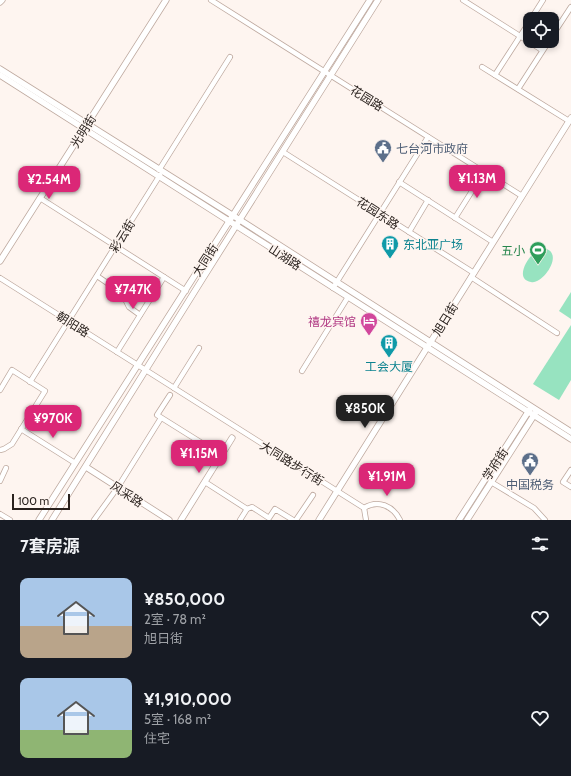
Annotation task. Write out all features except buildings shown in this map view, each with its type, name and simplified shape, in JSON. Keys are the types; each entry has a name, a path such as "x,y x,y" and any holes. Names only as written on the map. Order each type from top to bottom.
{"main road":[{"name":"光明街","path":"0,261 166,0"},
{"name":"大同街","path":"39,520 370,0"},
{"name":"大同街","path":"52,520 378,0"},
{"name":"山湖路","path":"0,69 85,127"},
{"name":"山湖路","path":"0,75 231,218 240,220 529,409 571,439"},
{"name":"旭日街","path":"319,520 570,119"},
{"name":"山湖路","path":"231,218 236,226 333,288 429,345"},
{"name":"学府街","path":"459,520 529,409"},
{"name":"山湖路","path":"535,413 571,432"},
{"name":"学府街","path":"467,520 535,413"},
{"path":"181,520 232,438"},
{"name":"风采路","path":"86,467 169,520"}],"street":[{"name":"花园路","path":"211,0 522,196"},
{"path":"462,0 542,50 518,88"},
{"path":"535,12 543,0"},
{"path":"559,25 571,6"},
{"path":"495,75 523,31"},
{"name":"彩云街","path":"30,382 97,276 230,57"},
{"path":"482,66 570,119"},
{"path":"333,288 428,137"},
{"name":"花园东路","path":"283,152 409,232 557,333"},
{"path":"455,218 484,172"},
{"path":"399,182 493,242"},
{"path":"40,198 186,291"},
{"path":"409,232 428,200"},
{"path":"97,276 122,292 129,307 140,315"},
{"path":"117,352 164,277"},
{"name":"朝阳路","path":"0,278 146,370"},
{"path":"302,371 348,297"},
{"path":"174,388 199,348"},
{"path":"0,390 12,370 45,391 12,444 0,450"},
{"name":"大同路步行街","path":"146,370 364,508"},
{"path":"170,395 157,415 222,455"},
{"path":"94,520 118,488 162,418"},
{"path":"21,429 75,463"},
{"path":"0,480 6,468"},
{"path":"571,470 563,482 571,487"},
{"path":"205,482 247,509"},
{"path":"491,482 534,508 545,520"},
{"path":"296,520 313,495"},
{"path":"366,520 364,508 374,504 385,505 395,512 400,520"},
{"path":"240,520 247,509 252,507 269,518 276,509 293,520"},
{"path":"0,514 10,520"}],"green space":[{"name":"五小","path":"541,248 549,250 552,254 553,260 547,273 542,278 531,282 526,280 523,276 523,271 528,259"},
{"path":"571,292 571,319 559,311"},
{"path":"571,325 571,380 559,400 533,384"}],"place":[{"name":"七台河市政府","path":"383,163"},
{"name":"东北亚广场","path":"390,259"},
{"name":"五小","path":"538,265"},
{"name":"禧龙宾馆","path":"369,336"},
{"name":"工会大厦","path":"389,358"},
{"name":"中国税务","path":"530,476"}]}
